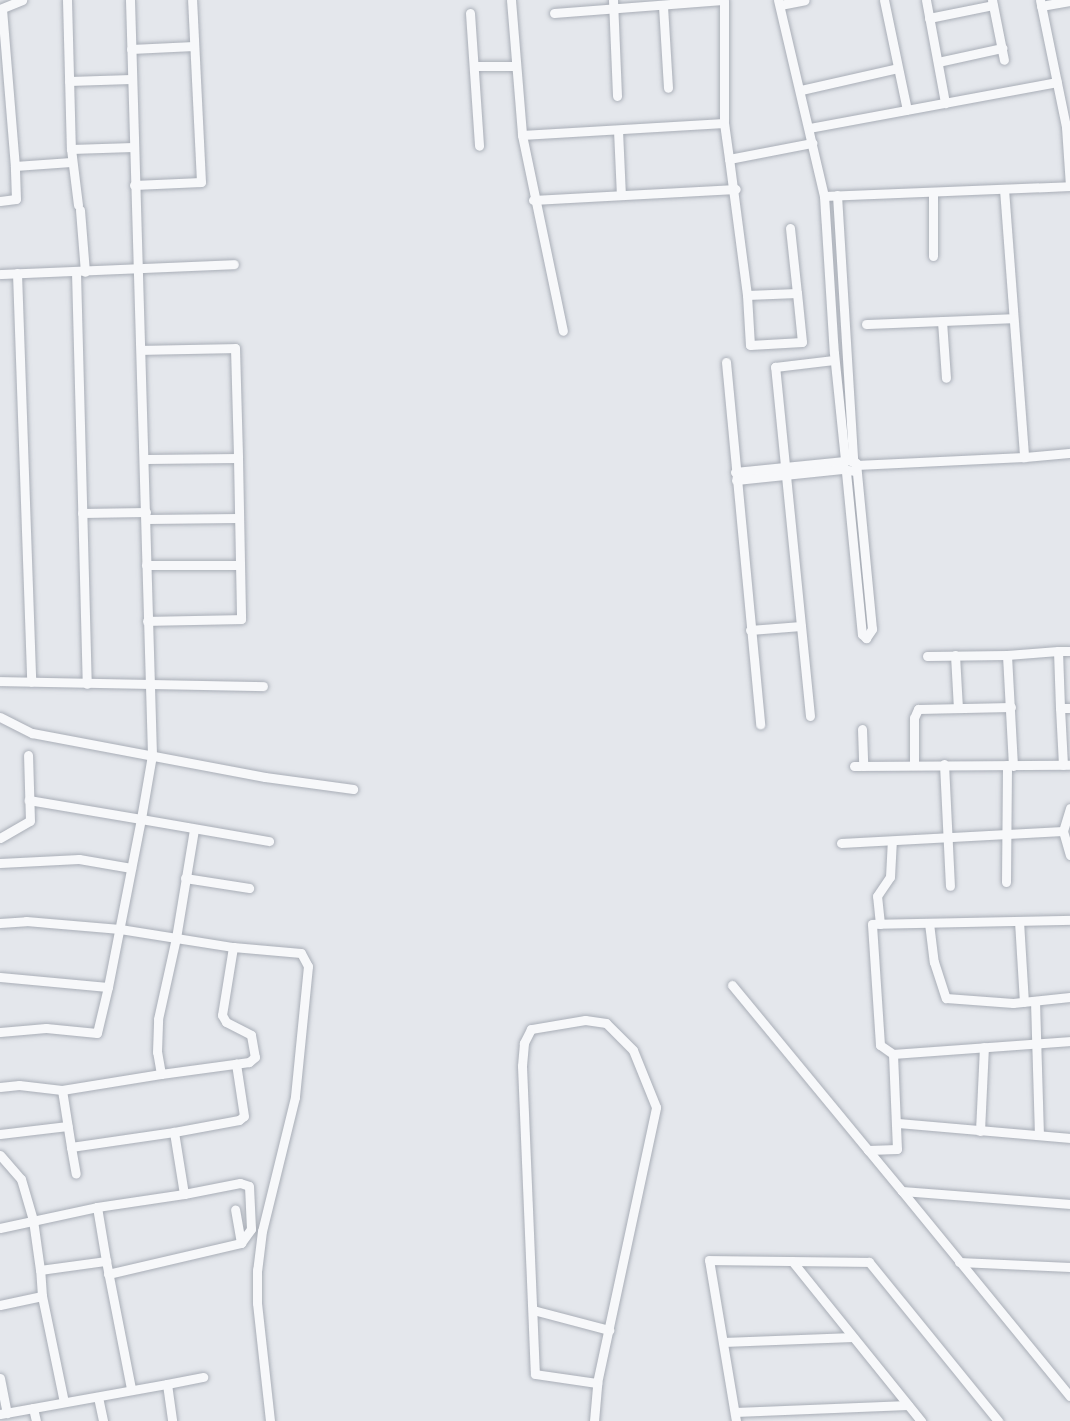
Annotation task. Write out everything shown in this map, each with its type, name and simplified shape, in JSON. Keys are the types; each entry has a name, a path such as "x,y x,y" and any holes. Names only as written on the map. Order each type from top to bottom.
{"street":[{"path":"0,201 16,199 1,9 22,0"},
{"path":"67,0 71,162 79,207 82,513 87,684"},
{"path":"0,1032 46,1028 97,1033 120,929 153,755 147,621 146,459 134,186 129,0"},
{"path":"134,186 201,182 192,0"},
{"path":"511,0 522,135 533,200 563,331"},
{"path":"554,13 613,4 663,6 724,0 724,123 736,189 750,345 776,346 802,342 789,228"},
{"path":"805,0 779,2 824,196 834,360 849,465 868,588 872,633 866,638 862,634 857,589 849,465 837,195"},
{"path":"884,0 907,110"},
{"path":"926,0 945,103"},
{"path":"824,196 1070,186 1068,127 1056,82 1041,3 1070,1"},
{"path":"929,18 992,3 1004,60"},
{"path":"613,4 617,96"},
{"path":"663,6 668,88"},
{"path":"470,13 479,146"},
{"path":"131,49 194,46"},
{"path":"938,62 1002,48"},
{"path":"474,66 516,66"},
{"path":"801,90 898,68"},
{"path":"69,81 131,80"},
{"path":"809,128 1056,82"},
{"path":"522,135 724,123"},
{"path":"618,130 621,195"},
{"path":"729,159 812,143"},
{"path":"71,149 133,147"},
{"path":"15,166 71,162"},
{"path":"533,200 736,189"},
{"path":"1004,189 1024,457"},
{"path":"933,192 933,256"},
{"path":"0,274 138,270 234,264"},
{"path":"17,273 31,682"},
{"path":"747,295 797,293"},
{"path":"866,324 1013,318"},
{"path":"942,321 946,378"},
{"path":"141,350 235,348 238,458 241,619 147,621"},
{"path":"810,716 775,367 834,360"},
{"path":"726,362 760,724"},
{"path":"735,476 849,465 1070,453"},
{"path":"146,459 238,458"},
{"path":"82,513 239,518"},
{"path":"146,565 240,565"},
{"path":"857,589 868,588"},
{"path":"750,630 801,626"},
{"path":"862,729 858,766 1066,765 1060,708 1058,651"},
{"path":"927,656 1070,651"},
{"path":"955,654 958,708"},
{"path":"1006,882 1011,707 1007,655"},
{"path":"0,681 263,686"},
{"path":"914,765 916,712 924,708 1011,707"},
{"path":"1060,708 1070,708"},
{"path":"0,717 32,733 353,789"},
{"path":"0,838 30,821 28,755"},
{"path":"944,764 950,886"},
{"path":"29,800 269,841"},
{"path":"1070,808 1063,831 1070,855"},
{"path":"161,1074 156,1037 176,938 194,829"},
{"path":"841,843 1008,837 1063,831"},
{"path":"880,924 877,896 891,877 892,841"},
{"path":"0,863 79,859 131,868"},
{"path":"185,878 249,888"},
{"path":"1070,920 872,924 880,1045 893,1054 1070,1041"},
{"path":"0,923 26,921 120,929 233,947 301,953 308,966 295,1097 262,1232 257,1270 257,1303 270,1421"},
{"path":"1018,921 1024,1002"},
{"path":"929,923 934,962 946,998 1024,1002 1070,997"},
{"path":"0,1087 19,1085 62,1090 253,1060 255,1053 251,1035 226,1022 222,1015 233,947"},
{"path":"0,977 108,987"},
{"path":"732,985 1070,1396"},
{"path":"1035,1001 1039,1135"},
{"path":"594,1421 597,1383 656,1107 633,1050 606,1023 585,1020 531,1029 524,1043 535,1374 597,1383"},
{"path":"980,1131 984,1047"},
{"path":"868,1150 897,1149 898,1123 893,1054"},
{"path":"71,1147 239,1120 244,1116 236,1064"},
{"path":"62,1090 76,1174"},
{"path":"898,1123 1070,1138"},
{"path":"0,1134 68,1126"},
{"path":"174,1132 184,1194"},
{"path":"0,1155 19,1172 33,1220 42,1296 64,1402"},
{"path":"0,1228 97,1207 240,1183 249,1186 251,1229 241,1243 108,1274"},
{"path":"902,1191 1070,1204"},
{"path":"97,1207 105,1261 131,1389"},
{"path":"235,1210 241,1243"},
{"path":"908,1405 735,1416 710,1260 868,1262 998,1421"},
{"path":"40,1270 105,1261"},
{"path":"792,1261 921,1421"},
{"path":"959,1262 1070,1267"},
{"path":"0,1305 42,1296"},
{"path":"533,1310 609,1330"},
{"path":"723,1342 853,1337"},
{"path":"0,1378 3,1413 203,1377"},
{"path":"167,1384 172,1421"},
{"path":"98,1396 103,1421"},
{"path":"33,1408 36,1421"}]}
